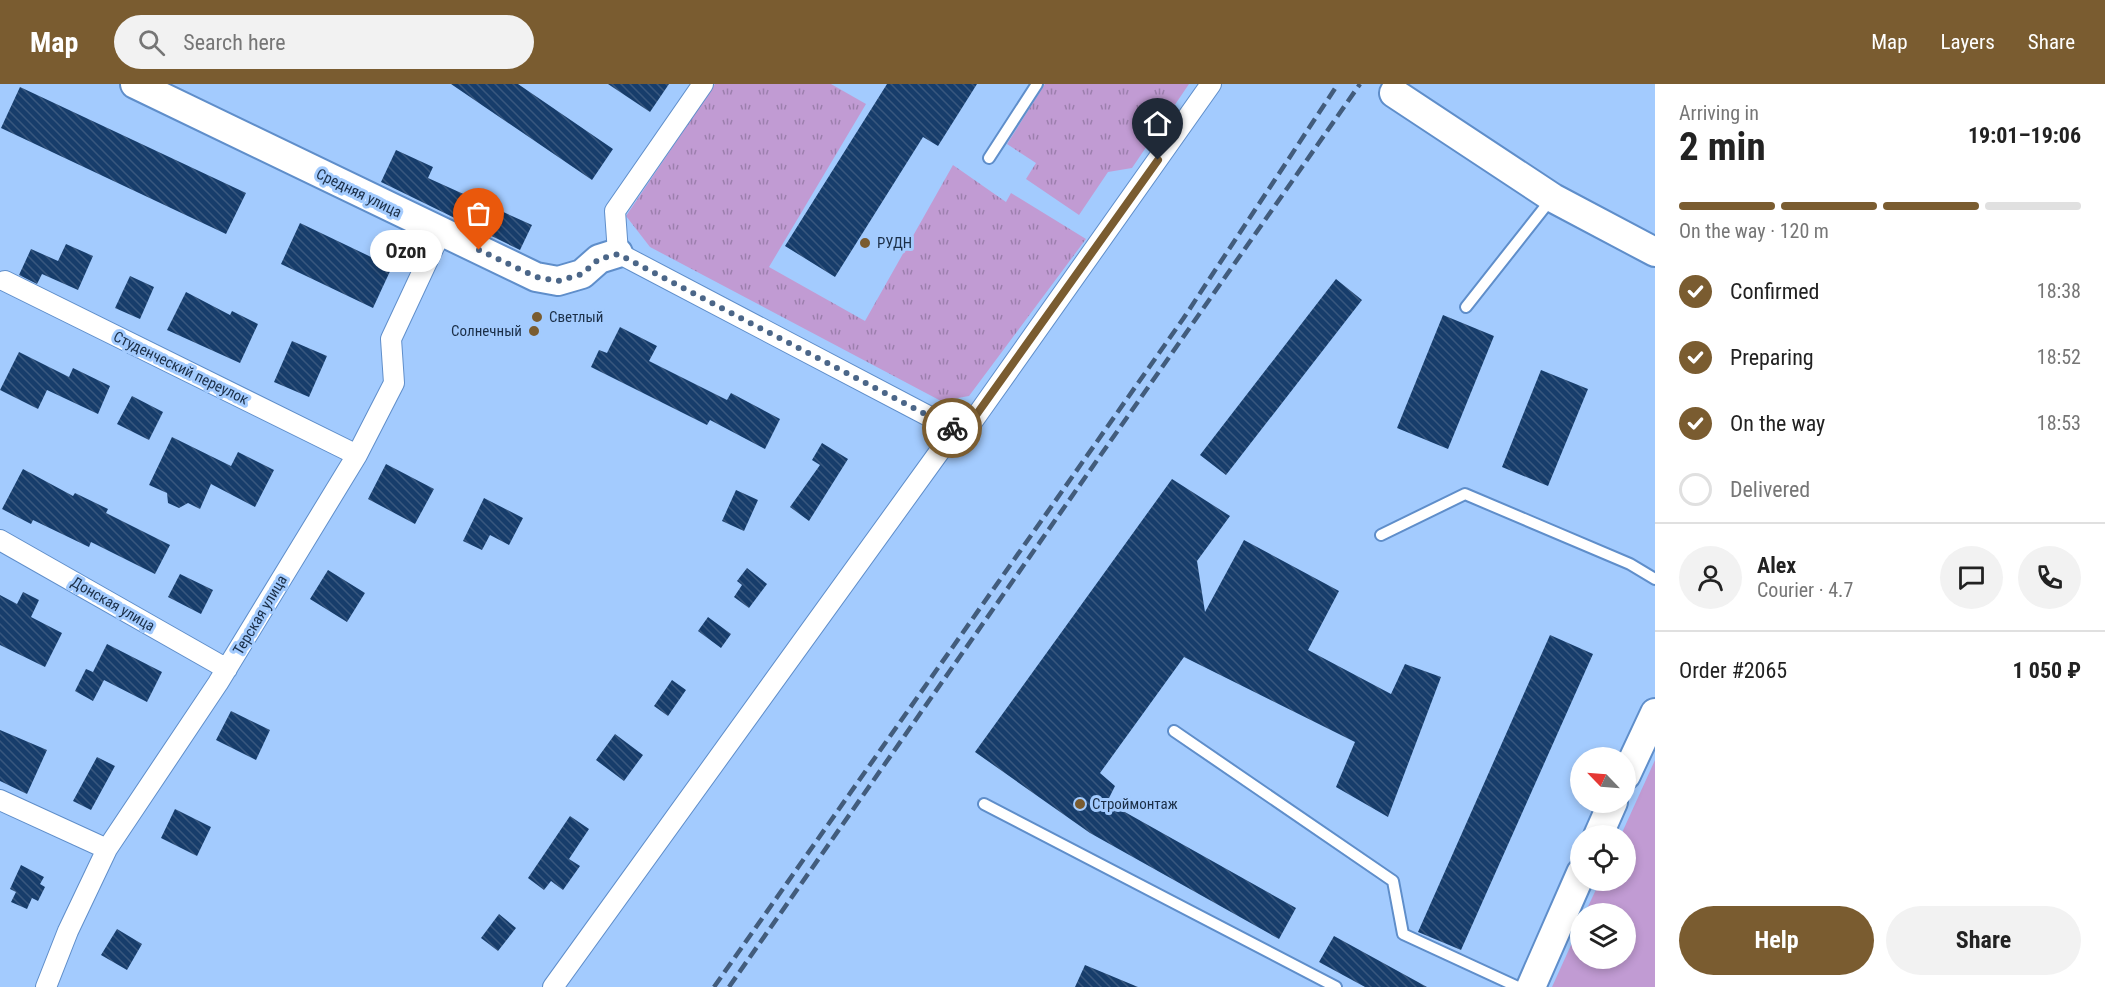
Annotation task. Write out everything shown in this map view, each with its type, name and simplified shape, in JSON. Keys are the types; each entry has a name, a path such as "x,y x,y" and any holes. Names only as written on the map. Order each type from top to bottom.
{"street":[{"name":"Средняя улица","path":"135,84 536,277 558,281 582,274 599,259 618,254"},
{"path":"703,84 615,211 618,254 955,429"},
{"path":"553,987 955,429 969,425 1211,84"},
{"path":"1394,93 1552,198 1655,252"},
{"name":"Терская улица","path":"46,987 68,931 107,849 227,669 357,455 394,383 391,339 441,232"},
{"name":"Студенческий переулок","path":"5,281 357,455"},
{"name":"Донская улица","path":"0,540 227,669"},
{"path":"1636,754 1654,716"},
{"path":"0,800 107,849"},
{"path":"1531,987 1573,891"}],"lane":[{"path":"989,158 1037,84"},
{"path":"1466,308 1552,198"},
{"path":"1381,535 1465,494 1630,564 1655,579"},
{"path":"1174,731 1393,881 1403,934 1518,987"},
{"path":"984,804 1336,987"}],"green space":[{"path":"715,84 831,84 866,104 769,267 865,321 953,165 1006,202 1011,193 1086,239 969,396 941,401 650,247 626,216"},
{"path":"1045,84 1189,84 1132,168 1108,172 1079,215 1026,179 1036,163 1007,144"},
{"path":"1655,760 1655,987 1552,987 1570,947 1570,969 1636,969 1636,903 1590,903 1595,891 1636,891 1636,825 1626,825 1631,813 1636,813 1636,802"}],"building":[{"path":"451,84 518,84 613,149 592,180"},
{"path":"608,84 669,84 650,112"},
{"path":"887,84 977,84 938,146 923,137 835,277 785,246"},
{"path":"20,87 246,193 226,234 1,128"},
{"path":"396,150 433,167 428,178 532,225 520,250 381,182"},
{"path":"300,223 392,267 373,308 281,264"},
{"path":"66,244 93,256 78,290 42,274 37,284 19,275 31,249 58,261"},
{"path":"130,276 154,287 140,319 115,308"},
{"path":"1336,279 1362,300 1226,475 1200,455"},
{"path":"186,292 230,315 232,311 258,324 240,363 167,330"},
{"path":"1443,315 1494,336 1448,449 1397,428"},
{"path":"620,327 657,346 649,361 727,400 731,393 780,419 765,449 710,420 707,425 591,367 599,350 607,353"},
{"path":"292,341 327,356 309,397 274,382"},
{"path":"19,352 69,377 73,368 110,386 98,414 47,390 38,409 0,390"},
{"path":"1541,370 1588,389 1548,486 1502,467"},
{"path":"132,396 163,412 149,440 117,424"},
{"path":"172,437 231,466 238,452 274,470 255,507 211,484 200,509 188,503 179,508 168,503 167,493 149,485"},
{"path":"822,443 848,459 809,521 790,507 820,465 812,460"},
{"path":"386,464 434,489 415,524 368,499"},
{"path":"23,469 73,496 75,493 108,509 106,513 170,545 155,574 91,542 89,547 33,520 31,524 2,509"},
{"path":"1172,479 1230,516 1197,561 1205,612 1244,540 1339,591 1308,650 1391,694 1405,664 1441,677 1388,817 1336,787 1355,742 1184,657 1100,773 1115,786 1107,802 1296,908 1279,939 1090,833 975,752"},
{"path":"736,490 758,500 744,531 722,521"},
{"path":"484,498 523,518 509,545 490,535 482,550 463,541"},
{"path":"747,568 767,584 749,608 734,597 742,585 737,581"},
{"path":"328,570 365,593 347,622 310,599"},
{"path":"180,574 213,590 201,614 168,597"},
{"path":"23,592 39,600 31,617 62,633 45,667 0,645 0,595 17,604"},
{"path":"708,617 731,634 721,648 698,631"},
{"path":"1550,635 1593,654 1461,950 1418,932"},
{"path":"107,644 162,672 147,702 104,680 93,701 75,691 86,669 93,672"},
{"path":"672,680 686,690 668,716 654,706"},
{"path":"231,711 270,730 256,760 216,740"},
{"path":"0,730 47,750 27,794 0,781"},
{"path":"615,734 643,755 624,781 596,760"},
{"path":"97,757 115,766 91,810 73,801"},
{"path":"175,809 211,827 197,856 161,838"},
{"path":"570,816 589,829 569,859 580,866 563,890 551,881 544,890 528,878"},
{"path":"21,865 44,877 40,884 45,887 38,901 32,898 27,909 11,902 16,892 10,889"},
{"path":"499,914 516,928 498,951 481,938"},
{"path":"117,929 142,944 127,970 101,955"},
{"path":"1334,936 1427,987 1365,987 1319,962"},
{"path":"1085,965 1138,987 1075,987"}],"railway":[{"path":"714,987 1183,319 1338,84"},
{"path":"729,987 1360,84"}],"way so far":[{"path":"479,250 536,277 558,281 582,274 599,259 618,254 952,428"}],"place":[{"name":"РУДН","path":"865,243"},
{"name":"Ozon","path":"479,250"},
{"name":"Светлый","path":"537,317"},
{"name":"Солнечный","path":"534,331"},
{"name":"Строймонтаж","path":"1080,804"}],"route":[{"path":"952,428 969,425 1158,160"}]}
